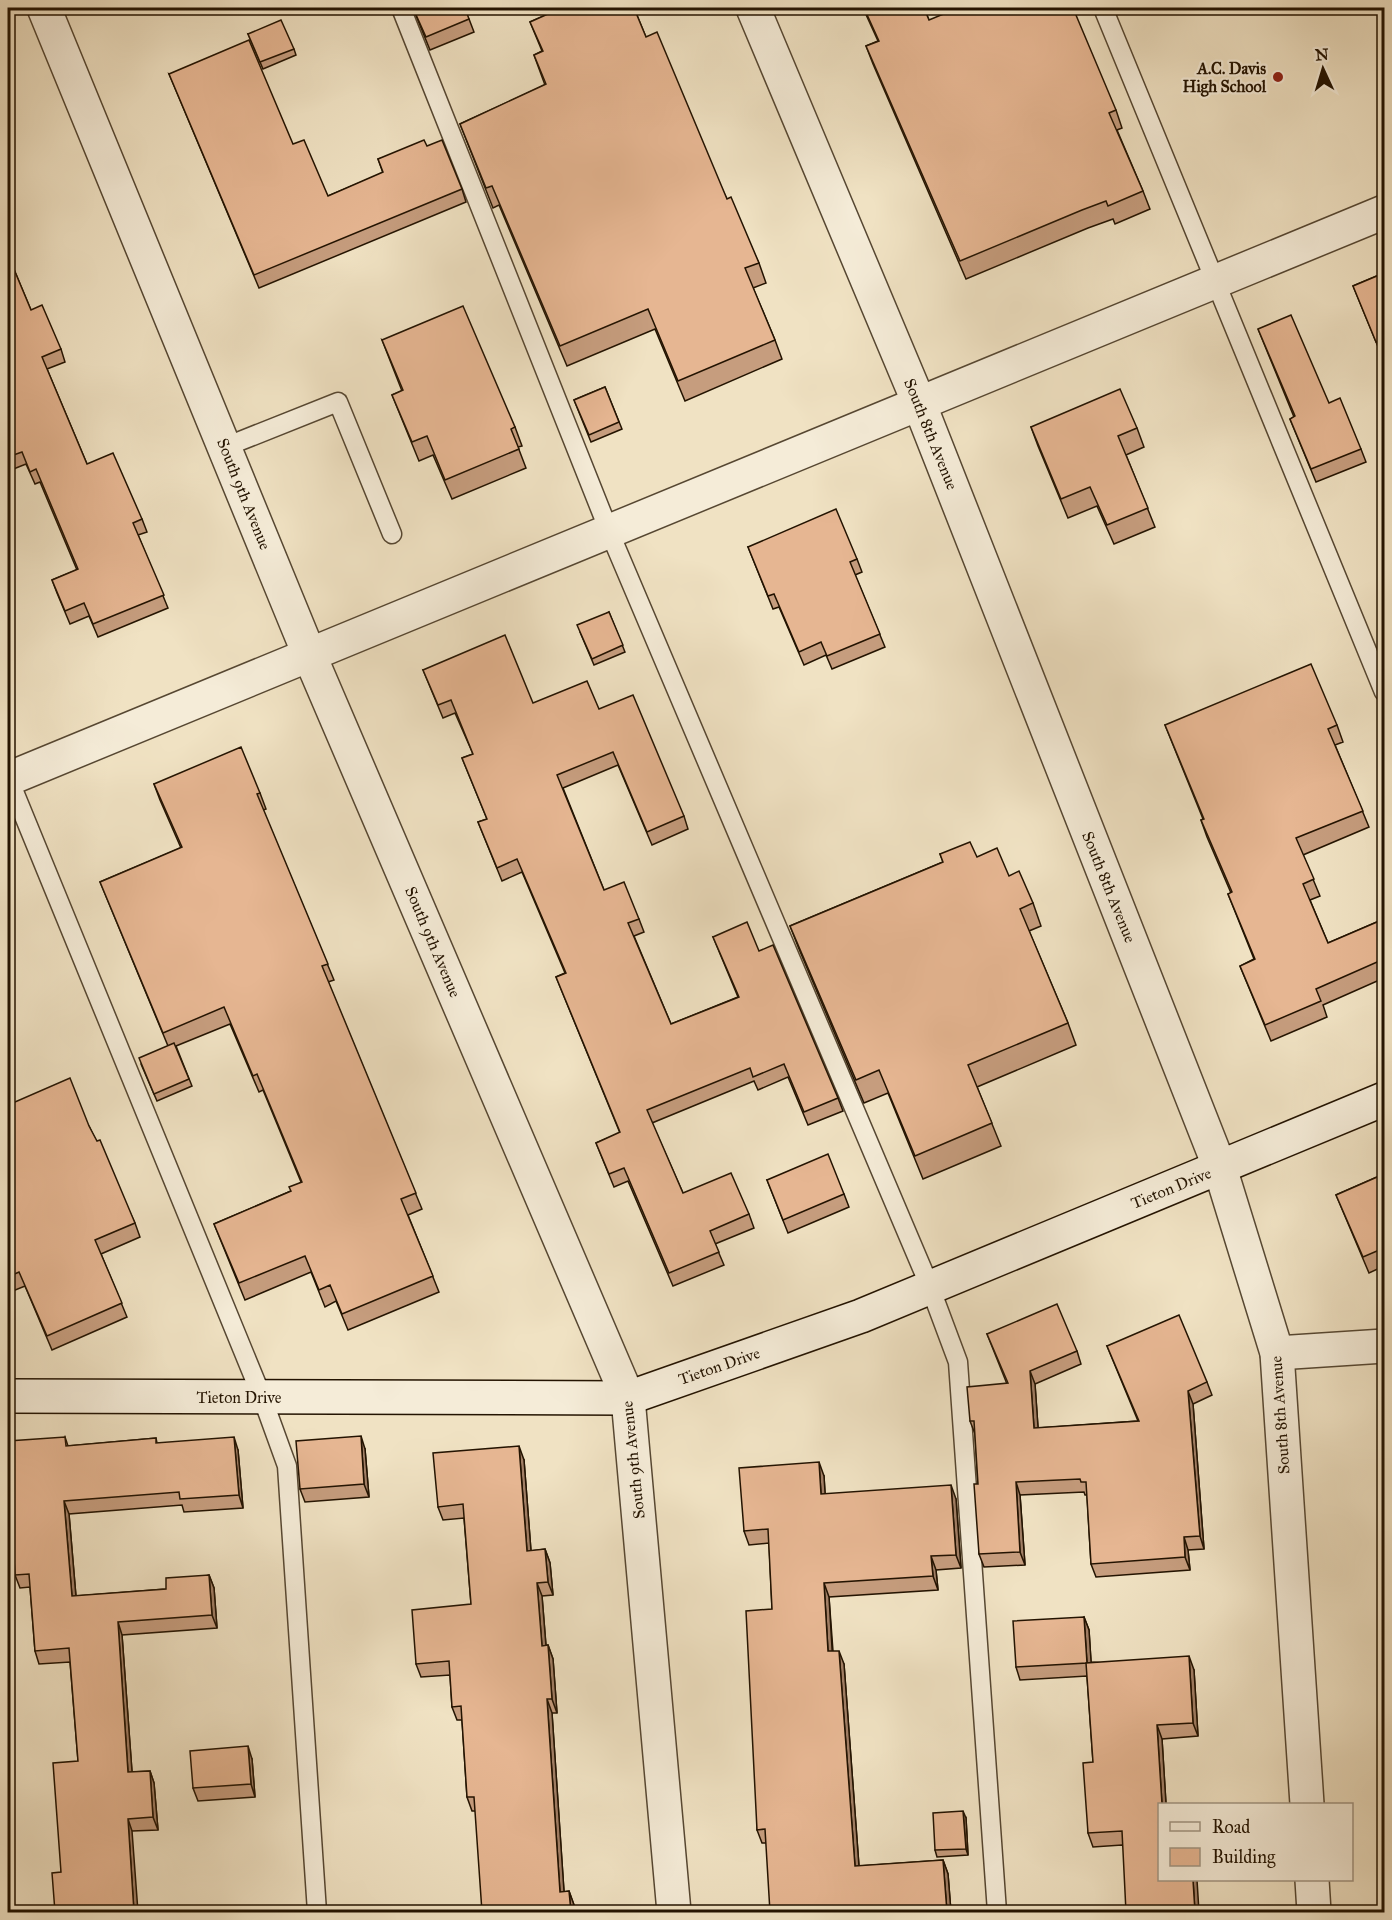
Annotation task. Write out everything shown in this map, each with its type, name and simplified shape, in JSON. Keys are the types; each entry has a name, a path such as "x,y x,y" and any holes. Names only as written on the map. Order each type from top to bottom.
{"street":[{"name":"South 9th Avenue","path":"44,8 309,654 628,1398 674,1912"},
{"name":"South 8th Avenue","path":"753,8 919,403 1220,1168 1277,1353 1307,1803"},
{"path":"8,779 1384,212"},
{"name":"Tieton Drive","path":"8,1396 628,1398 861,1316 1384,1099"},
{"path":"1277,1353 1384,1346"},
{"path":"1312,1881 1314,1912"}],"lane":[{"path":"401,8 609,531 930,1287 958,1362 997,1912"},
{"path":"1103,8 1384,692"},
{"path":"225,447 338,402 392,534"},
{"path":"8,779 262,1397 287,1466 317,1912"}],"building":[{"path":"413,8 465,8 469,19 426,37"},
{"path":"548,8 634,8 646,37 657,32 727,199 731,197 759,263 745,268 775,340 678,381 648,309 560,346 492,186 486,188 460,124 546,84 534,55 543,51 530,22 550,13"},
{"path":"864,8 924,8 929,20 958,8 1073,8 1116,110 1109,113 1143,191 1108,206 1106,201 1082,210 960,261 866,46 879,41"},
{"path":"281,20 294,49 260,62 248,34"},
{"path":"249,40 293,144 304,140 328,196 383,172 378,159 424,140 427,146 442,140 462,189 254,275 169,74"},
{"path":"8,255 31,310 42,305 61,349 42,357 87,464 113,453 142,519 133,523 164,595 93,624 84,603 65,611 52,580 78,569 36,469 30,472 22,452 8,457"},
{"path":"1384,273 1384,338 1376,342 1353,286"},
{"path":"463,306 515,427 511,429 519,449 445,480 427,436 412,442 392,395 403,390 382,340"},
{"path":"1291,315 1329,403 1340,398 1361,449 1311,469 1290,419 1295,416 1258,329"},
{"path":"605,387 619,422 589,435 574,400"},
{"path":"1120,389 1137,428 1118,436 1148,508 1107,525 1090,487 1061,499 1031,427"},
{"path":"836,509 857,559 850,562 880,634 827,656 821,642 799,652 774,594 768,596 748,547"},
{"path":"609,612 623,645 592,659 577,625"},
{"path":"505,635 533,703 587,681 599,709 633,695 684,816 647,832 613,752 557,775 604,890 624,882 639,919 628,923 671,1024 739,997 713,937 747,922 759,951 773,945 838,1098 804,1112 784,1064 753,1077 750,1068 647,1110 683,1193 731,1173 749,1214 710,1231 719,1252 669,1273 624,1168 609,1174 596,1143 620,1132 556,977 566,973 517,859 497,868 478,822 487,819 462,758 473,754 451,700 438,705 423,670"},
{"path":"1311,664 1337,725 1328,729 1363,811 1296,838 1314,879 1303,884 1328,943 1384,919 1384,959 1316,989 1321,1001 1265,1025 1240,966 1255,959 1228,894 1232,892 1201,820 1204,819 1165,725"},
{"path":"241,747 260,793 257,794 328,964 322,966 416,1193 401,1199 433,1276 342,1314 330,1285 319,1290 305,1256 239,1283 214,1224 291,1191 289,1187 302,1182 257,1074 253,1076 224,1007 163,1033 100,882 182,847 154,784"},
{"path":"970,842 977,857 997,848 1009,876 1019,871 1033,903 1020,909 1068,1023 968,1065 992,1123 915,1156 879,1070 856,1080 790,926 943,862 940,854"},
{"path":"174,1043 189,1079 154,1094 139,1058"},
{"path":"70,1078 89,1126 97,1141 100,1140 135,1223 95,1240 122,1303 47,1336 19,1272 8,1277 8,1105"},
{"path":"828,1154 844,1194 783,1220 767,1180"},
{"path":"1384,1174 1384,1248 1363,1257 1336,1195"},
{"path":"1057,1304 1077,1351 1030,1371 1034,1428 1139,1421 1107,1346 1179,1315 1207,1382 1188,1391 1200,1536 1184,1537 1185,1557 1091,1564 1086,1482 1081,1482 1080,1479 1016,1482 1020,1552 979,1554 974,1484 978,1484 974,1421 970,1421 967,1387 1008,1383 987,1334"},
{"path":"361,1436 364,1484 300,1489 296,1441"},
{"path":"65,1437 66,1446 156,1438 156,1443 234,1437 239,1495 180,1499 179,1492 64,1501 72,1596 166,1589 166,1578 209,1575 212,1615 118,1622 128,1772 150,1771 153,1817 128,1819 134,1912 55,1912 52,1873 61,1872 53,1763 78,1761 69,1648 35,1651 29,1574 15,1575 8,1441"},
{"path":"519,1446 527,1551 545,1549 548,1582 537,1583 542,1646 548,1645 552,1699 547,1699 560,1892 569,1891 571,1912 482,1912 474,1797 467,1797 461,1706 452,1707 449,1661 416,1664 412,1610 471,1604 463,1504 438,1507 433,1453"},
{"path":"819,1462 821,1494 951,1485 956,1555 931,1556 933,1576 824,1583 828,1651 839,1651 855,1866 943,1860 947,1912 770,1912 765,1829 757,1830 746,1611 772,1609 768,1529 744,1531 739,1468"},
{"path":"1084,1617 1087,1663 1016,1667 1013,1621"},
{"path":"1189,1656 1193,1723 1157,1725 1162,1803 1158,1803 1158,1881 1193,1881 1195,1912 1126,1912 1122,1831 1088,1833 1083,1763 1093,1762 1086,1663"},
{"path":"248,1746 251,1784 193,1788 190,1751"},
{"path":"963,1811 966,1849 935,1850 933,1813"}],"place":[{"name":"A.C. Davis High School","path":"1278,77"}]}
